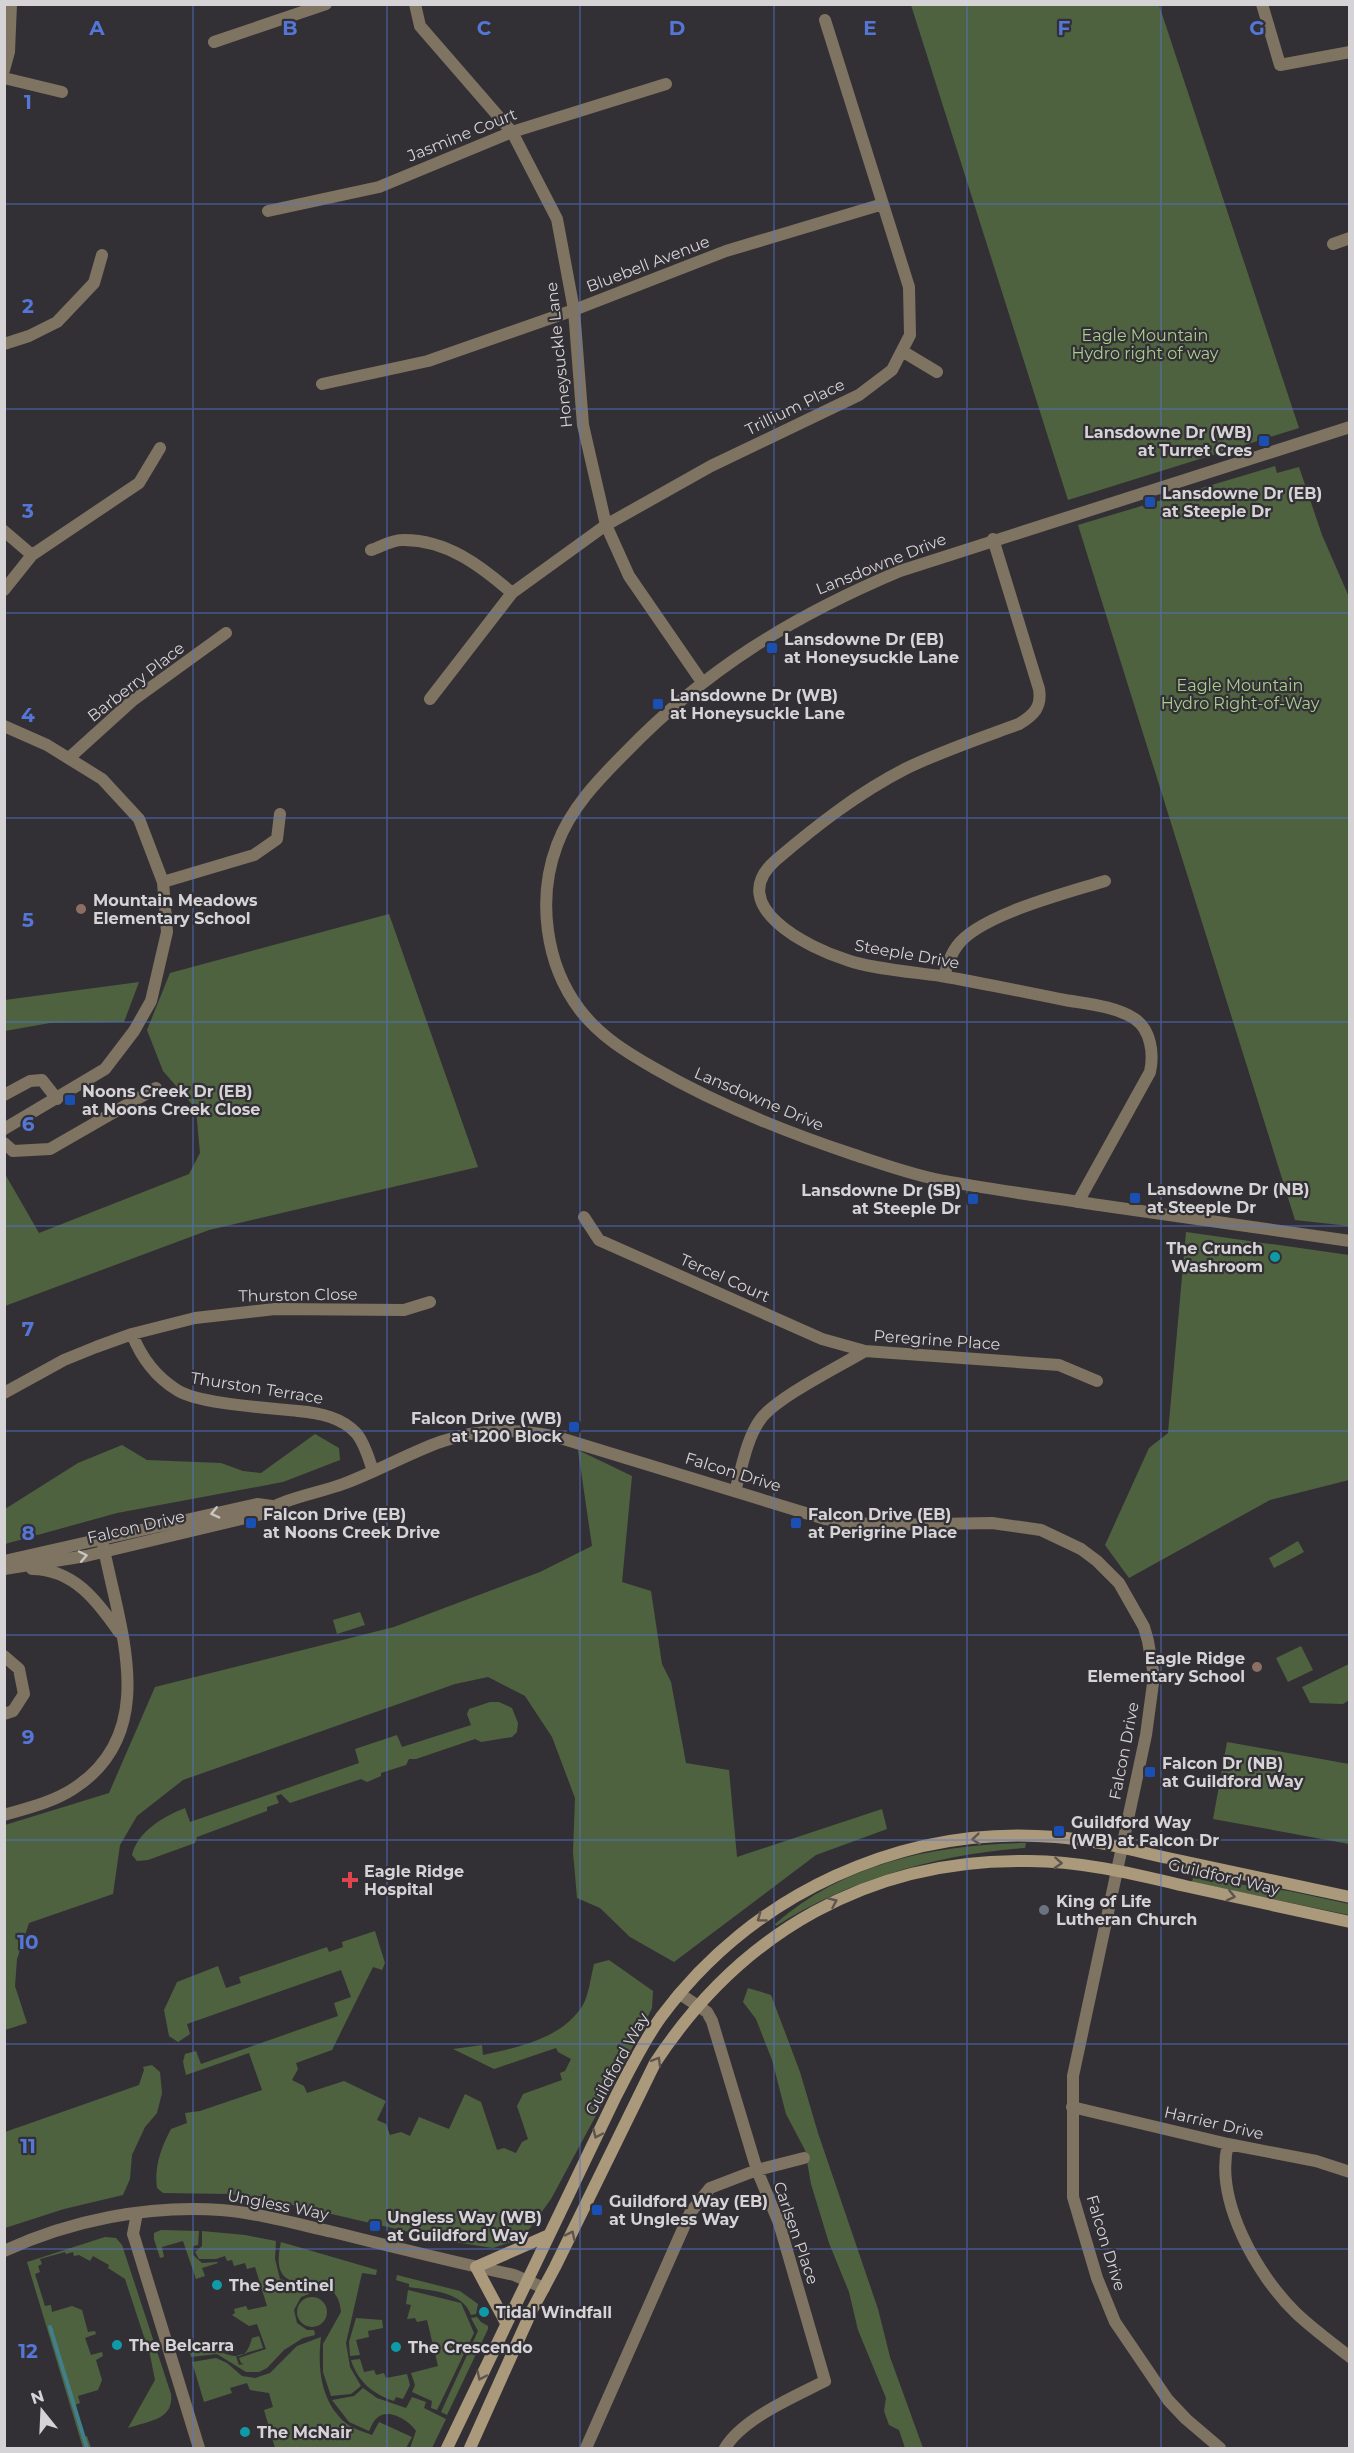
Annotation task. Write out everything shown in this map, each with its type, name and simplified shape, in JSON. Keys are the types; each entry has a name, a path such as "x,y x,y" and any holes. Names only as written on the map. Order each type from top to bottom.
{"main road":[{"name":"Guildford Way","path":"447,2448 640,2049 680,1994 707,1964 759,1919 820,1882 866,1862 912,1849 961,1840 1014,1836 1058,1837 1121,1848 1350,1897"},
{"name":"Guildford Way","path":"470,2448 532,2310 655,2063 697,2005 745,1958 793,1922 831,1903 876,1885 932,1869 984,1861 1030,1861 1116,1871 1350,1922"},
{"path":"506,2323 476,2267 549,2235"}],"street":[{"path":"4,70 9,52 11,4"},
{"path":"214,42 326,4"},
{"name":"Honeysuckle Lane","path":"416,4 420,26 512,132 557,219 574,310 583,425 606,525 629,576 702,682"},
{"path":"1262,4 1280,65 1350,52"},
{"name":"Trillium Place","path":"430,699 512,593 606,525 711,466 859,395 892,370 910,335 909,287 825,20"},
{"path":"4,78 62,92"},
{"name":"Jasmine Court","path":"268,211 379,187 512,132 666,84"},
{"name":"Bluebell Avenue","path":"322,384 428,361 574,310 726,251 883,204"},
{"path":"1333,243 1350,238"},
{"path":"4,344 29,336 57,322 94,283 102,255"},
{"path":"902,351 937,372"},
{"name":"Lansdowne Drive","path":"1350,427 993,539 900,571 843,594 769,636 702,682 647,730 578,805 562,832 552,857 547,885 546,911 549,937 567,990 580,1009 608,1039 663,1073 719,1103 798,1136 932,1178 1078,1202 1350,1241"},
{"path":"4,590 32,555 139,483 160,448"},
{"path":"4,531 32,555"},
{"name":"Steeple Drive","path":"993,539 1039,688 1040,700 1037,710 1030,718 1019,724 939,753 872,787 811,831 770,866 760,881 759,897 766,912 804,942 848,961 944,976 1111,1009 1137,1020 1145,1030 1152,1054 1150,1072 1078,1202"},
{"path":"371,550 401,540 443,546 480,565 512,593"},
{"name":"Barberry Place","path":"69,759 132,701 226,633"},
{"path":"4,726 46,745 102,779 139,819 163,882 167,932 151,1001 134,1031 105,1069 4,1129"},
{"path":"163,882 254,855 277,839 280,814"},
{"path":"944,976 949,959 957,945 993,920 1105,881"},
{"path":"4,1095 30,1081 42,1080 57,1099"},
{"path":"4,1143 13,1152 50,1149 156,1088"},
{"name":"Tercel Court","path":"584,1217 598,1240 822,1339 865,1351"},
{"name":"Thurston Close","path":"132,1334 224,1313 275,1309 404,1310 430,1302"},
{"path":"4,1393 64,1360 132,1334"},
{"name":"Thurston Terrace","path":"132,1334 143,1358 160,1377 179,1392 216,1402 318,1413 344,1423 362,1442 373,1472"},
{"name":"Peregrine Place","path":"735,1491 754,1431 761,1419 782,1401 865,1351 1059,1365 1097,1381"},
{"name":"Falcon Drive","path":"7,1566 104,1545 256,1504 272,1506 309,1496 373,1472 439,1442 490,1431 511,1430 557,1437 825,1519 851,1523 992,1523 1041,1530 1071,1543 1098,1561 1119,1583 1144,1627 1154,1676 1146,1735 1073,2076 1073,2197 1097,2278 1115,2322 1168,2400 1220,2448"},
{"path":"4,1815 51,1800 72,1790 88,1779 117,1741 128,1703 127,1664 104,1545"},
{"path":"7,1566 39,1569 72,1581 96,1599 121,1635"},
{"path":"4,1656 19,1668 24,1694 13,1711 4,1714"},
{"name":"Carlsen Place","path":"680,1994 707,2012 712,2021 757,2170 779,2223 825,2381 765,2414 732,2437 726,2448"},
{"name":"Harrier Drive","path":"1072,2107 1228,2144 1316,2161 1350,2172"},
{"path":"1228,2144 1224,2171 1230,2198 1238,2224 1255,2260 1271,2284 1295,2312 1350,2357"},
{"path":"586,2448 690,2213 710,2188 757,2170 804,2158"},
{"name":"Ungless Way","path":"4,2251 64,2228 99,2219 158,2210 222,2210 291,2222 514,2275 544,2288"},
{"path":"137,2213 135,2240 200,2448"}],"green space":[{"name":"Eagle Mountain Hydro right of way","path":"911,5 1159,5 1299,428 1068,500"},
{"name":"Eagle Mountain Hydro Right-of-Way","path":"1275,466 1277,473 1299,467 1322,535 1349,597 1349,1226 1295,1220 1078,525"},
{"path":"389,914 478,1167 209,1230 5,1306 5,1174 39,1233 189,1174 200,1153 196,1109 163,1071 147,1030 170,973"},
{"path":"139,982 124,1022 50,1023 5,1031 5,1000"},
{"path":"1186,1232 1349,1255 1349,1480 1270,1500 1129,1578 1105,1545 1149,1448 1168,1433"},
{"path":"315,1434 339,1448 340,1460 283,1482 117,1513 5,1544 5,1509 78,1463 122,1445 147,1460 221,1463 243,1471 261,1473"},
{"path":"578,1450 632,1476 622,1582 651,1591 662,1664 671,1682 686,1763 729,1770 737,1857 882,1809 887,1829 816,1855 674,1962 630,1937 600,1908 577,1898 573,1852 575,1798 552,1737 525,1696 488,1677 455,1684 183,1780 137,1816 120,1845 113,1894 29,1923 17,1959 15,1986 27,2023 5,2030 5,1825 109,1793 155,1687 394,1627 540,1572 592,1546"},
{"path":"1298,1541 1304,1552 1274,1568 1269,1558"},
{"path":"360,1612 365,1625 337,1634 333,1620"},
{"path":"1301,1646 1313,1670 1288,1682 1276,1658"},
{"path":"1349,1664 1349,1700 1343,1704 1310,1703 1302,1687"},
{"path":"490,1702 499,1702 512,1708 518,1723 517,1732 512,1737 481,1742 475,1739 416,1759 409,1759 406,1765 381,1773 381,1776 367,1782 361,1779 290,1803 281,1794 276,1796 279,1803 267,1807 267,1811 197,1837 195,1843 148,1860 137,1861 132,1855 135,1846 152,1826 185,1808 190,1822 359,1763 355,1749 397,1735 402,1747 471,1725 467,1714 469,1709"},
{"path":"1227,1742 1349,1764 1349,1844 1213,1819"},
{"path":"1026,1843 1025,1848 960,1856 865,1882 804,1909 776,1926 775,1924 802,1903 831,1886 893,1861 959,1847"},
{"path":"1193,1878 1289,1891 1349,1904 1349,1915 1192,1882"},
{"path":"375,1931 385,1963 382,1970 373,1967 332,2050 296,2063 298,2069 292,2080 304,2086 307,2093 344,2081 386,2101 377,2120 386,2124 390,2135 401,2132 410,2136 419,2117 449,2129 465,2094 481,2102 497,2150 504,2148 516,2153 522,2142 528,2139 517,2106 523,2094 562,2080 560,2073 565,2071 571,2059 558,2052 556,2048 494,2069 453,2049 482,2045 483,2055 524,2045 551,2034 574,2017 583,2005 594,1964 609,1960 653,1991 652,2008 628,2056 551,2199 523,2238 493,2248 448,2241 271,2200 231,2194 163,2193 157,2188 157,2165 161,2150 171,2129 187,2123 185,2113 200,2111 262,2090 249,2053 186,2075 183,2062 185,2054 196,2051 201,2064 338,2016 334,2003 351,1997 341,1970 187,2024 190,2034 178,2042 169,2036 164,2010 177,1982 218,1966 226,1988 241,1983 239,1977 327,1947 329,1952 343,1947 342,1942"},
{"path":"748,1988 771,1995 800,2072 818,2133 878,2309 890,2357 923,2448 905,2448 899,2430 889,2425 884,2411 886,2398 858,2330 849,2292 829,2243 811,2184 805,2150 786,2114 772,2060 756,2019 743,2002"},
{"path":"152,2065 160,2072 162,2093 157,2113 145,2127 132,2155 130,2179 123,2195 64,2209 5,2228 5,2132 139,2085 143,2067"},
{"path":"161,2230 199,2231 198,2245 193,2246 193,2255 202,2263 218,2263 202,2268 205,2276 196,2279 183,2241 162,2247 164,2257 160,2258 154,2233"},
{"path":"202,2231 276,2241 275,2259 280,2279 308,2288 309,2294 301,2297 294,2310 297,2323 307,2330 314,2330 315,2335 303,2338 284,2350 267,2368 259,2372 246,2372 217,2354 191,2357 189,2350 214,2351 236,2356 239,2365 244,2364 239,2358 266,2349 257,2324 249,2326 232,2315 235,2313 234,2309 246,2306 248,2310 267,2306 255,2267 247,2269 245,2263 234,2266 232,2260 227,2261 225,2256 216,2259 199,2259 195,2252 202,2246"},
{"path":"105,2237 116,2238 122,2245 171,2394 171,2403 164,2414 158,2418 128,2428 155,2380 150,2355 125,2279 108,2268 109,2265 93,2256 90,2261 79,2255 74,2256 73,2252 66,2254 65,2252 40,2259 42,2264 38,2266 40,2272 35,2274 45,2306 51,2305 52,2312 72,2306 82,2310 88,2332 95,2331 96,2334 85,2338 91,2355 102,2352 103,2356 96,2360 102,2380 98,2390 78,2396 80,2403 75,2405 84,2437 87,2436 91,2448 83,2448 27,2262"},
{"path":"281,2242 377,2270 376,2275 362,2273 346,2343 350,2367 361,2386 351,2394 331,2396 323,2372 323,2344 341,2312 337,2296 328,2288 292,2281 283,2275 279,2263"},
{"path":"397,2275 460,2291 478,2304 476,2314 471,2315 461,2301 445,2293 409,2287 409,2284 396,2280"},
{"path":"408,2290 461,2303 474,2333 437,2410 431,2408 432,2401 412,2392 415,2385 411,2373 438,2366 427,2320 417,2322 415,2318 407,2319 411,2305 406,2304"},
{"path":"312,2297 323,2301 327,2312 323,2323 312,2327 301,2323 297,2312 301,2301"},
{"path":"477,2317 488,2326 488,2329 447,2415 441,2412 478,2331 471,2318"},
{"path":"356,2318 382,2320 383,2328 368,2331 369,2337 356,2340 360,2355 350,2356 349,2342"},
{"path":"259,2336 263,2348 244,2354 252,2338"},
{"path":"321,2337 320,2362 323,2386 340,2418 350,2426 372,2435 379,2422 412,2437 406,2448 275,2448 264,2410 273,2407 269,2393 250,2390 247,2383 230,2388 232,2393 204,2402 192,2362 216,2358 227,2363 242,2376 255,2378 270,2373 297,2346"},
{"path":"360,2359 364,2372 374,2370 376,2375 384,2373 386,2378 407,2374 410,2385 403,2399 396,2397 394,2401 379,2395 367,2386 358,2375 351,2360"},
{"path":"363,2388 377,2398 406,2408 412,2397 426,2402 424,2408 446,2419 432,2448 410,2448 416,2431 409,2423 393,2415 387,2414 377,2418 369,2431 349,2422 332,2400 354,2396"}],"waterway":[{"path":"50,2327 87,2448"}],"place":[{"name":"Lansdowne Dr (WB) at Turret Cres","path":"1264,441"},
{"name":"Lansdowne Dr (EB) at Steeple Dr","path":"1150,502"},
{"name":"Lansdowne Dr (EB) at Honeysuckle Lane","path":"772,648"},
{"name":"Lansdowne Dr (WB) at Honeysuckle Lane","path":"658,704"},
{"name":"Mountain Meadows Elementary School","path":"81,909"},
{"name":"Noons Creek Dr (EB) at Noons Creek Close","path":"70,1100"},
{"name":"Lansdowne Dr (NB) at Steeple Dr","path":"1135,1198"},
{"name":"Lansdowne Dr (SB) at Steeple Dr","path":"973,1199"},
{"name":"The Crunch Washroom","path":"1275,1257"},
{"name":"Falcon Drive (WB) at 1200 Block","path":"574,1427"},
{"name":"Falcon Drive (EB) at Noons Creek Drive","path":"251,1523"},
{"name":"Falcon Drive (EB) at Perigrine Place","path":"796,1523"},
{"name":"Eagle Ridge Elementary School","path":"1257,1667"},
{"name":"Falcon Dr (NB) at Guildford Way","path":"1150,1772"},
{"name":"Guildford Way (WB) at Falcon Dr","path":"1059,1831"},
{"name":"Eagle Ridge Hospital","path":"350,1880"},
{"name":"King of Life Lutheran Church","path":"1044,1910"},
{"name":"Guildford Way (EB) at Ungless Way","path":"597,2210"},
{"name":"Ungless Way (WB) at Guildford Way","path":"375,2226"},
{"name":"The Sentinel","path":"217,2285"},
{"name":"Tidal Windfall","path":"484,2312"},
{"name":"The Belcarra","path":"117,2345"},
{"name":"The Crescendo","path":"396,2347"},
{"name":"The McNair","path":"245,2432"}]}
